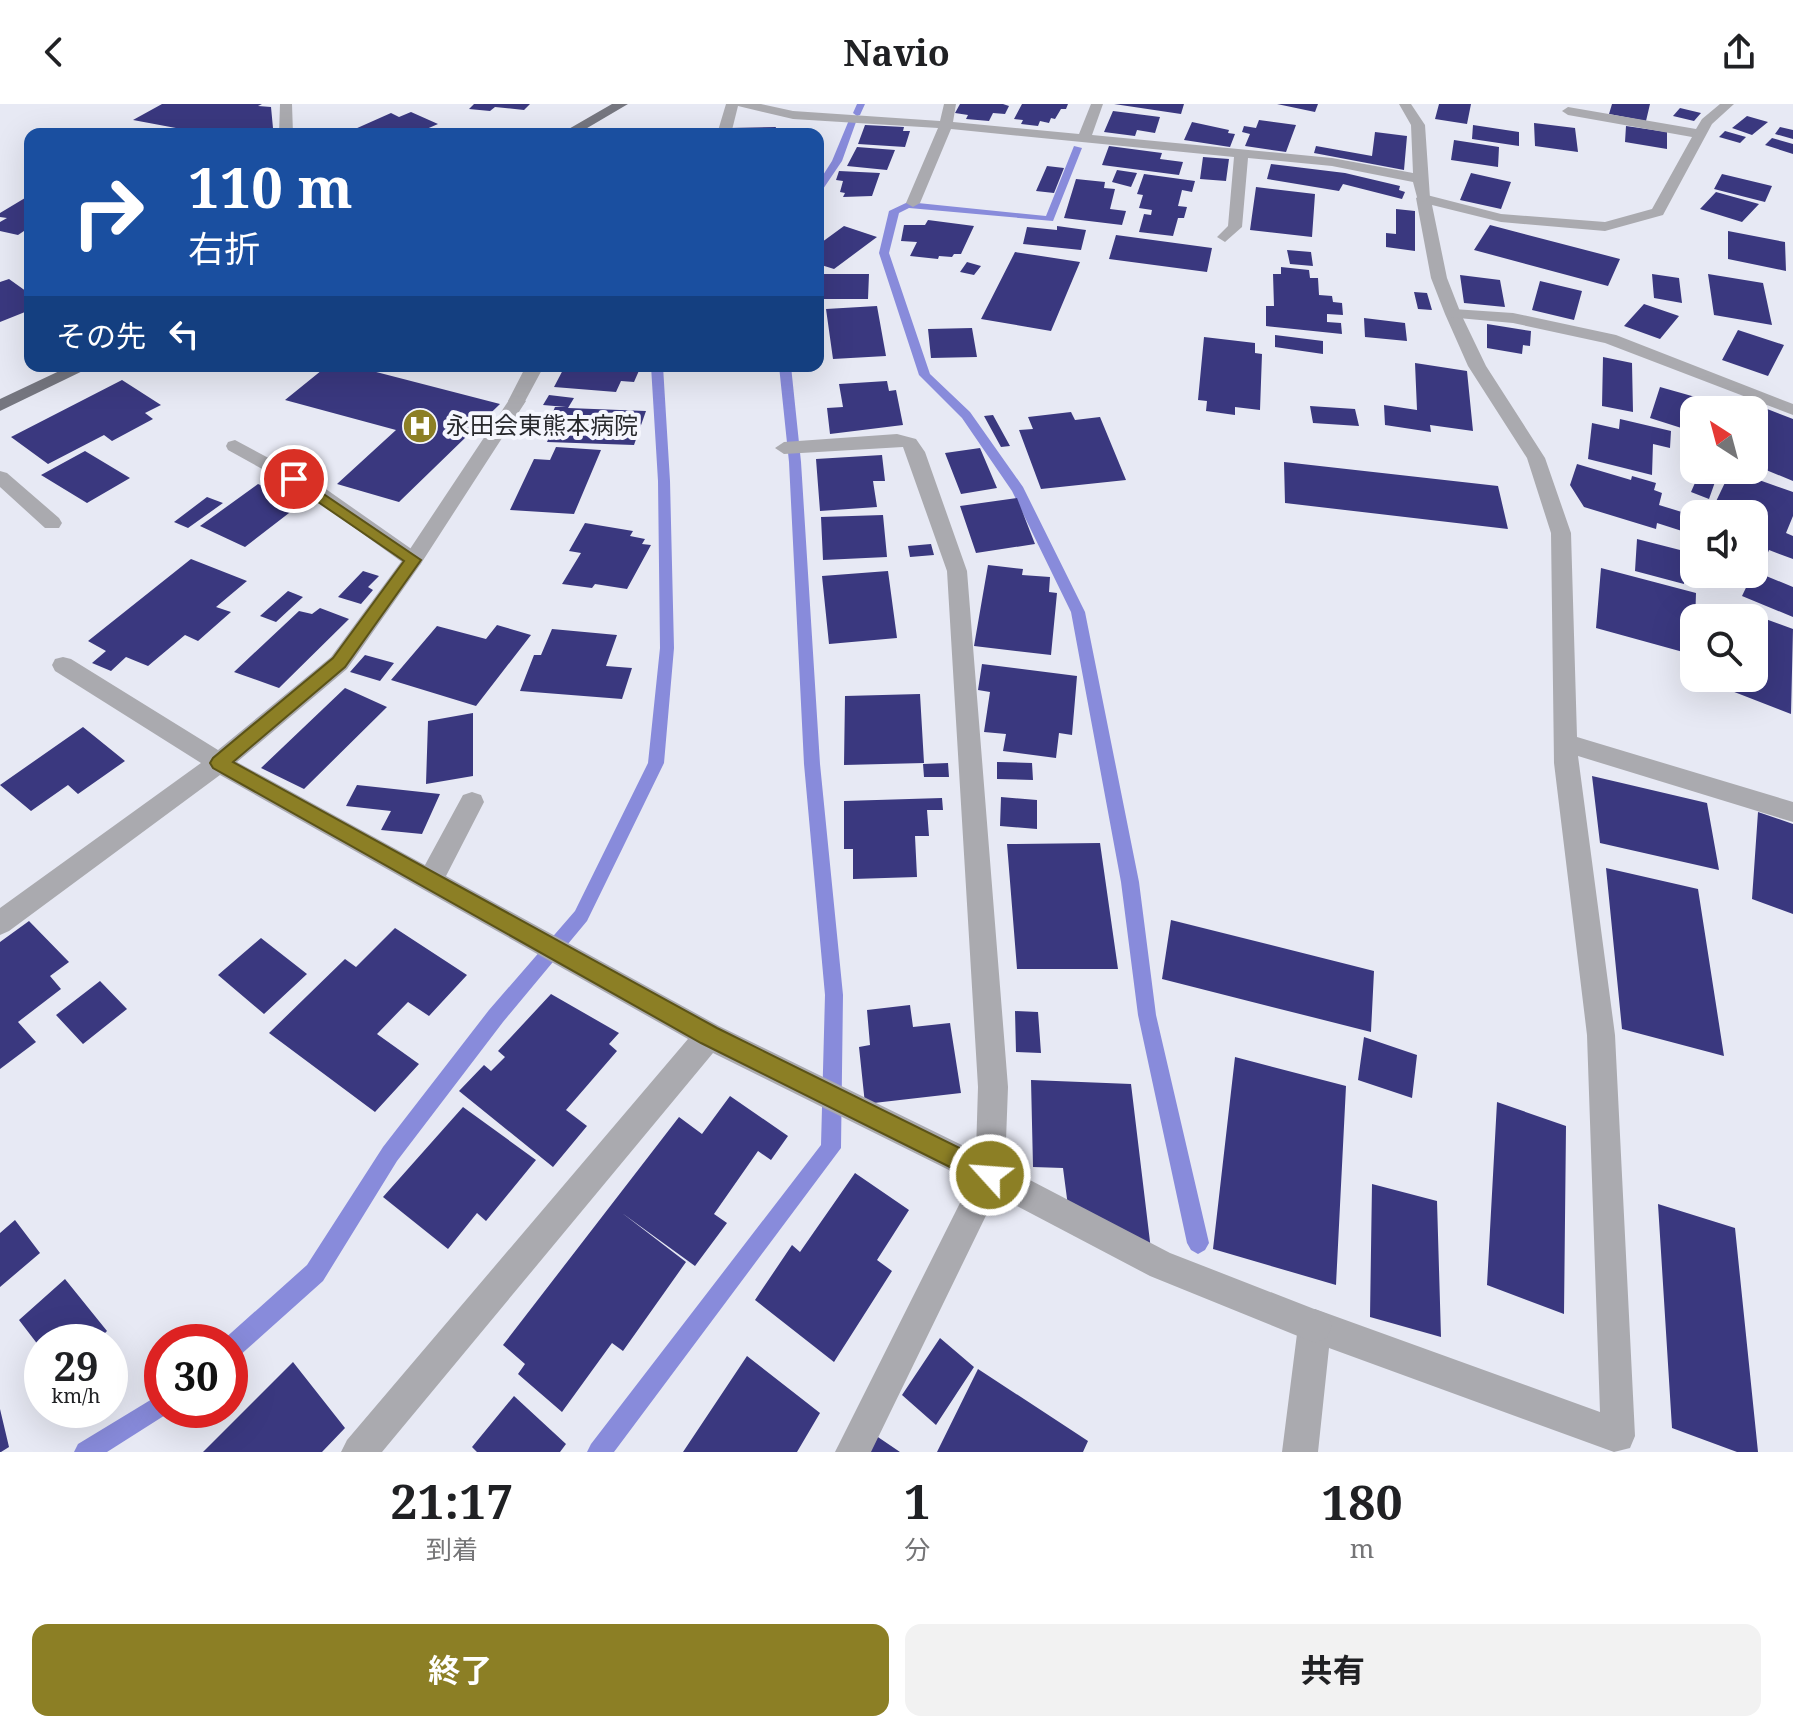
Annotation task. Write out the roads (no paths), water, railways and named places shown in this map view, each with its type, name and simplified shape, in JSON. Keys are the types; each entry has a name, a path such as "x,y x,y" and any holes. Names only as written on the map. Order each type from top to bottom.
{"main road":[{"path":"578,128 622,104"},
{"path":"0,406 71,372"}],"street":[{"path":"286,104 286,128"},
{"path":"726,128 732,104"},
{"path":"743,104 793,115 1084,137 1332,162 1420,179"},
{"path":"841,119 850,104"},
{"path":"913,203 946,125 950,104"},
{"path":"1084,137 1097,104"},
{"path":"63,665 219,763 709,1036 990,1175 1161,1265 1315,1326 1618,1436 1601,1035 1566,763 1561,533 1536,458 1477,366 1439,278 1420,179 1418,125 1405,104"},
{"path":"1423,198 1501,218 1605,227 1658,212 1707,122 1728,104"},
{"path":"1568,111 1701,134"},
{"path":"1225,237 1235,227 1241,155"},
{"path":"1453,314 1513,318 1610,339 1793,410"},
{"path":"0,923 219,763 339,663 413,560 517,401 532,372"},
{"path":"784,448 897,440 909,443 916,452 957,571 993,1087 990,1175 853,1452"},
{"path":"235,446 316,491 413,560"},
{"path":"0,477 52,523"},
{"path":"1566,743 1793,812"},
{"path":"431,879 472,802"},
{"path":"359,1452 709,1036"},
{"path":"1300,1452 1315,1326"}],"waterway":[{"path":"857,113 861,104"},
{"path":"824,181 837,161 852,122"},
{"path":"1077,148 1050,219 908,205 894,211 884,253 925,375 966,415 1018,490 1078,612 1130,882 1147,1015 1198,1243"},
{"path":"248,1333 315,1273 390,1154 496,1016 581,916 656,763 667,648 664,481 657,372"},
{"path":"599,1452 831,1148 834,995 812,764 795,462 786,372"},
{"path":"86,1452 144,1415"}],"place":[{"name":"永田会東熊本病院","path":"420,426"}]}
